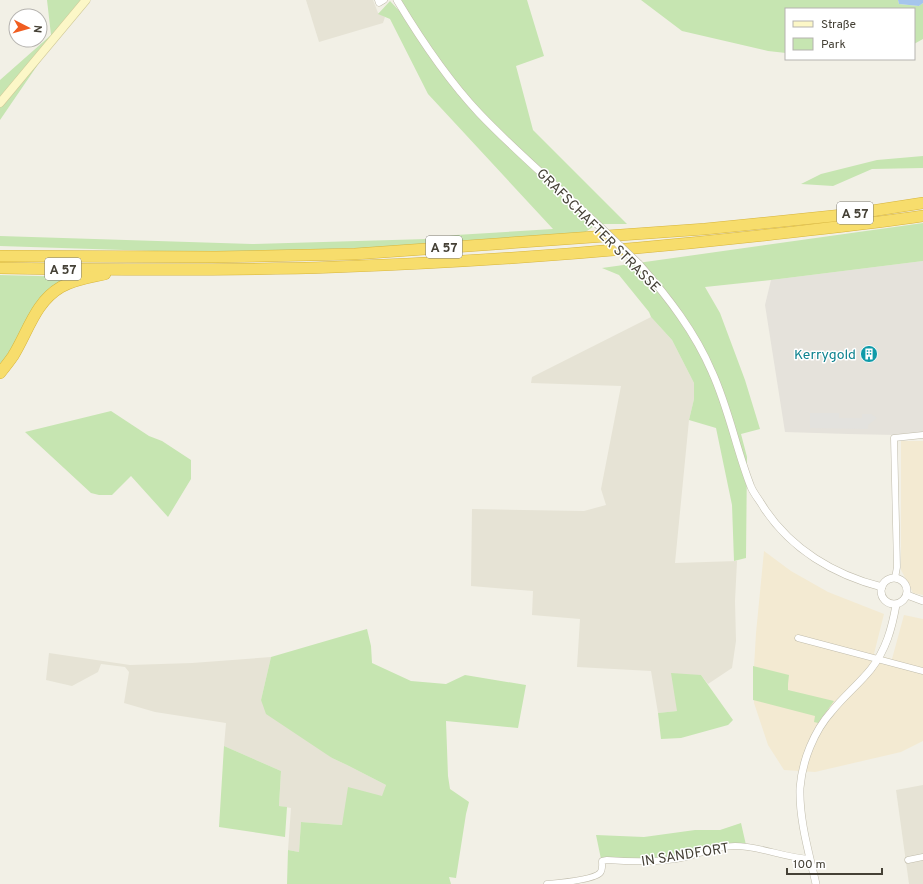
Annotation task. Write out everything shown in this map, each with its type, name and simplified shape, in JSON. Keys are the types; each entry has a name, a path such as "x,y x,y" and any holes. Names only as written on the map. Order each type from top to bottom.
{"highway":[{"name":"A 57","path":"0,256 216,257 355,254 705,229 852,214 923,203"},
{"name":"A 57","path":"0,268 126,270 335,267 468,260 589,252 717,241 923,216"},
{"path":"0,373 13,355 29,323 52,293 73,281 126,270"}],"main road":[{"path":"0,103 86,0"}],"street":[{"name":"GRAFSCHAFTER STRASSE","path":"397,0 425,45 443,70 480,113 639,264 670,301 689,328 712,370 730,420 751,488 782,531 800,548 823,564 842,574 882,587"},
{"path":"895,578 897,567 894,438 923,435"},
{"path":"895,578 905,584 908,591 903,602 896,605 886,602 881,592 882,587 887,580 895,578"},
{"path":"907,595 923,600"},
{"path":"816,884 804,830 800,789 804,766 810,747 820,728 831,712 878,660 889,637 896,605"},
{"path":"798,638 923,671"},
{"name":"IN SANDFORT","path":"547,884 592,877 602,871 602,861 651,862 685,857 728,847 744,846 791,857 810,859"},
{"path":"908,860 923,857"}],"shaded area":[{"path":"306,0 373,0 378,13 385,17 383,23 319,42"},
{"path":"923,261 923,433 895,435 785,432 765,305 771,280"},
{"path":"651,317 672,340 694,383 694,399 689,420 675,563 737,561 735,601 736,641 732,668 708,684 701,675 677,711 658,713 651,671 577,667 580,619 532,615 533,591 471,586 472,509 584,511 606,505 601,489 621,386 531,383 532,377"},
{"path":"810,413 839,413 839,418 862,418 862,414 871,414 877,418 868,425 868,429 810,428"},
{"path":"901,441 923,441 923,595 913,593 901,570"},
{"path":"764,551 791,571 828,592 884,614 874,654 892,659 904,615 923,619 923,741 901,752 815,772 784,770 768,745 754,703 756,633"},
{"path":"49,653 130,665 192,663 271,657 261,700 332,758 386,785 383,796 342,825 301,822 299,852 288,850 291,808 279,806 281,771 224,746 226,723 155,712 124,703 129,672 125,667 101,664 98,672 72,686 46,680"},
{"path":"923,785 923,884 909,884 896,790"}],"green space":[{"path":"47,0 82,0 0,120 0,80 36,48 48,48 48,38 51,35"},
{"path":"401,0 527,0 544,56 516,66 533,130 627,224 597,224 577,238 461,248 357,248 216,253 0,246 0,236 252,244 427,239 456,235 553,229 428,94 390,19 378,14 390,1 407,19"},
{"path":"641,0 898,0 899,4 919,6 923,3 923,39 915,43 915,8 785,8 785,53 768,51 682,31"},
{"path":"923,156 923,168 872,169 833,186 801,184 821,174 877,160"},
{"path":"923,223 923,261 705,287 720,313 745,380 760,429 741,434 747,457 746,558 734,561 732,505 716,428 689,420 694,399 694,383 672,340 651,317 649,312 619,275 602,268"},
{"path":"0,275 76,277 22,331 0,367"},
{"path":"111,411 149,436 162,441 191,460 191,479 168,517 131,476 112,495 99,495 91,493 25,432"},
{"path":"367,629 371,646 372,663 411,681 446,684 465,675 526,685 518,728 446,721 448,776 450,789 469,802 456,878 449,877 451,884 287,884 288,850 299,852 301,822 342,825 348,787 382,796 386,785 332,758 266,714 261,700 271,657"},
{"path":"753,666 789,675 788,690 834,701 818,723 814,722 815,716 753,700"},
{"path":"671,673 701,675 733,720 728,725 681,738 661,739 658,713 677,711"},
{"path":"224,746 281,771 279,806 287,807 285,837 219,827"},
{"path":"741,823 746,845 656,859 601,859 596,835 644,837 695,830 720,830"}],"water":[{"path":"898,0 923,0 923,3 919,6 899,4"}],"place":[{"name":"Kerrygold","path":"869,354"}]}
